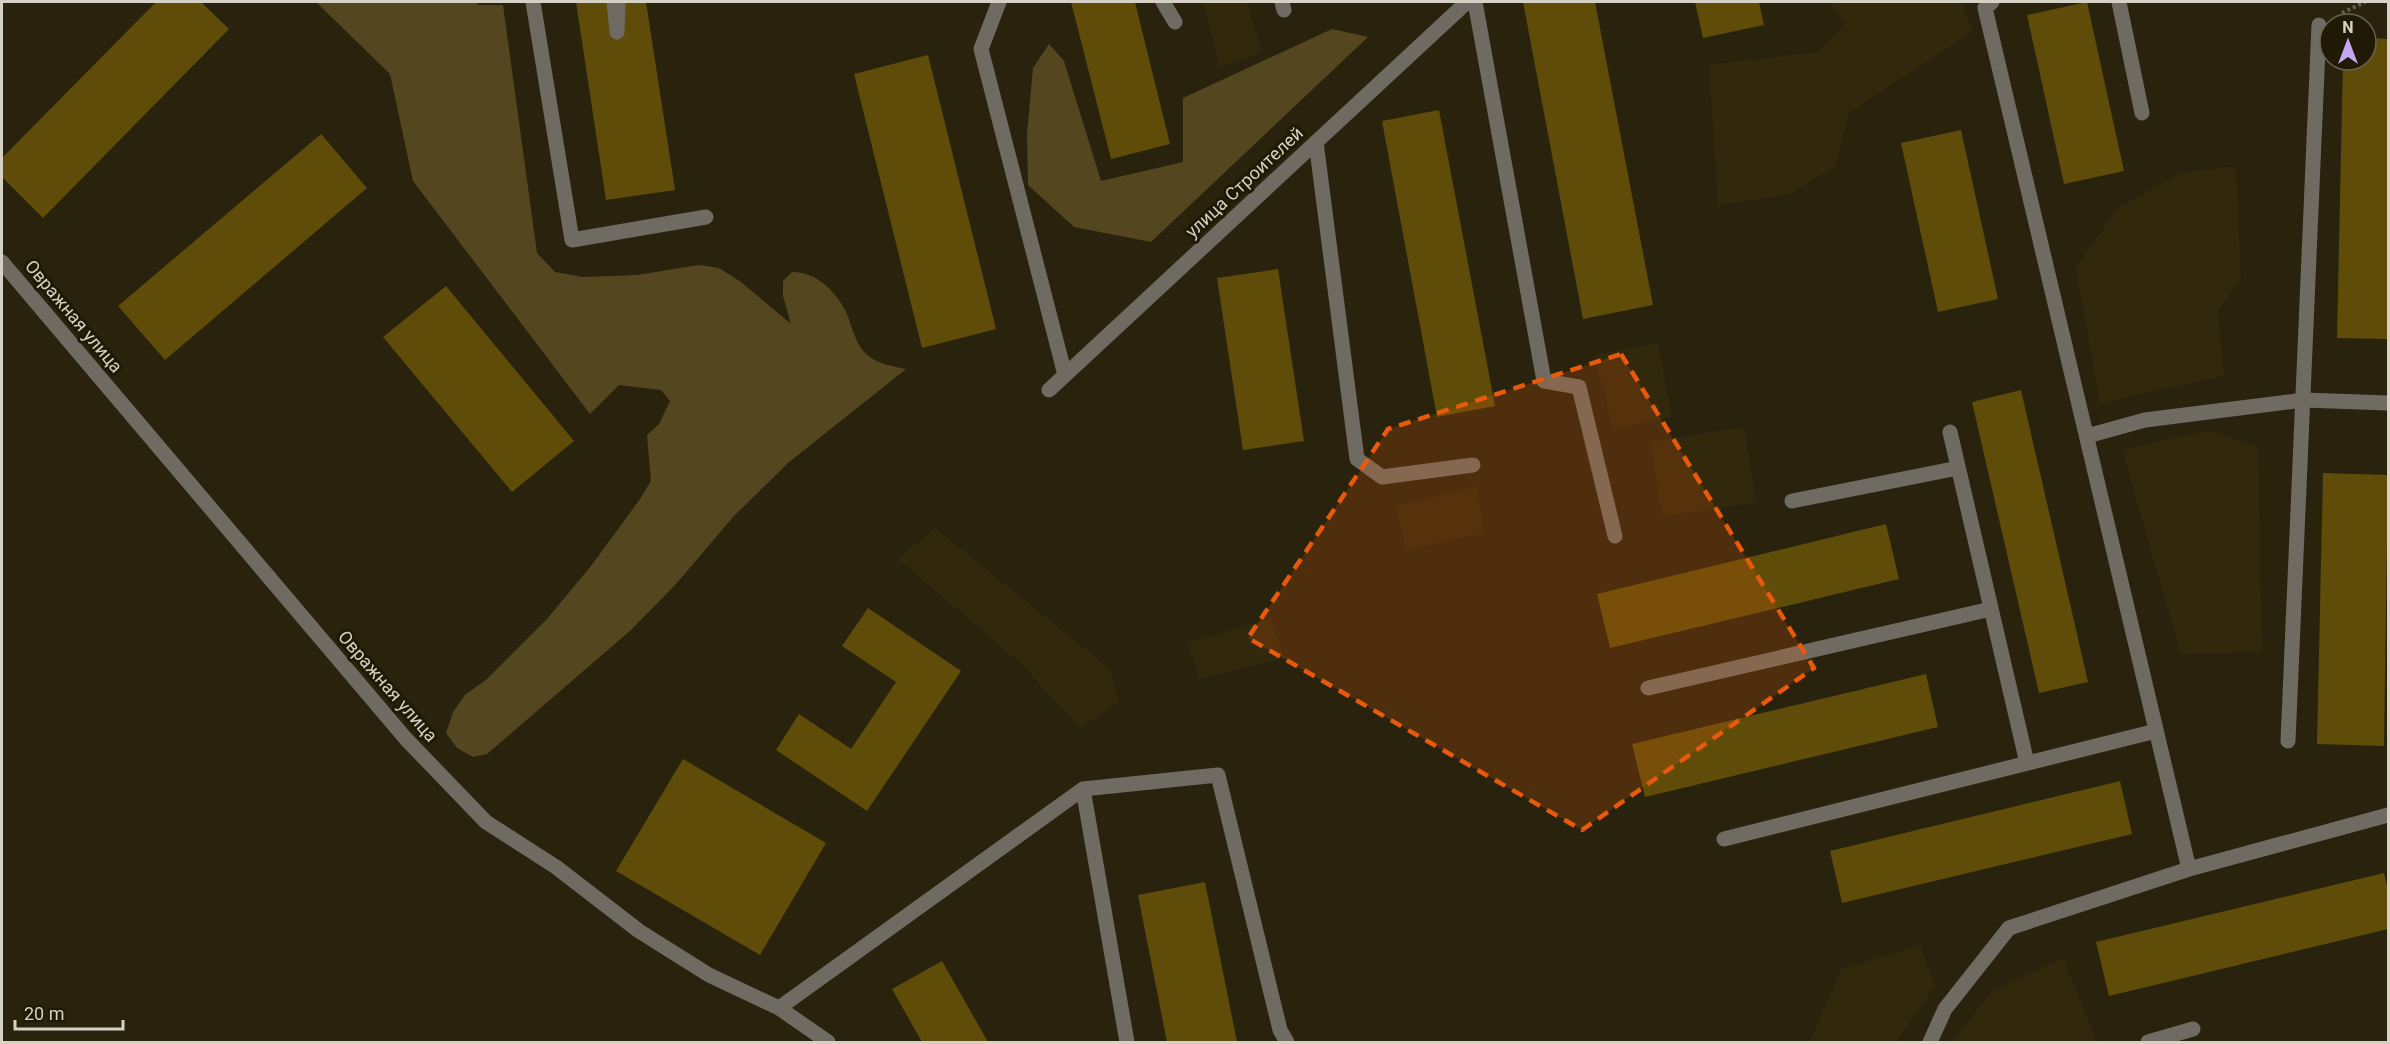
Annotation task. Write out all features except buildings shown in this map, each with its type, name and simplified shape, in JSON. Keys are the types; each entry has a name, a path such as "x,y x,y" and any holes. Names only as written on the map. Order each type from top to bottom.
{"street":[{"path":"533,2 572,240 706,217"},
{"path":"999,2 981,49 1065,375"},
{"path":"1163,2 1175,22"},
{"name":"улица Строителей","path":"1049,390 1467,2"},
{"path":"1475,2 1544,381 1579,387 1615,536"},
{"path":"2119,2 2142,113"},
{"path":"1987,4 2086,436 2189,869"},
{"path":"2288,741 2318,50"},
{"path":"1316,142 1357,459 1382,477 1473,465"},
{"name":"Овражная улица","path":"2,262 406,739 486,822 556,867 649,937 709,975 779,1008 828,1042"},
{"path":"2086,436 2145,420 2304,400 2388,403"},
{"path":"1950,432 2026,763"},
{"path":"1792,501 1958,468"},
{"path":"1648,688 1991,609"},
{"path":"1724,839 2156,731"},
{"path":"779,1008 1083,789 1218,775 1280,1030 1287,1042"},
{"path":"1083,789 1126,1042"},
{"path":"1930,1042 1945,1009 2009,928 2189,869 2388,815"},
{"path":"2148,1042 2193,1029"}],"highlighted area":[{"path":"1621,354 1814,668 1582,830 1248,638 1388,429"}],"shaded area":[{"path":"316,2 475,2 479,5 503,5 537,253 555,272 583,277 637,275 699,265 719,268 741,282 791,324 783,296 783,281 792,272 809,275 824,284 836,296 846,312 859,345 866,354 890,366 906,369 788,463 733,517 676,584 631,630 487,754 473,757 457,748 446,733 453,712 465,695 487,679 547,619 591,566 640,499 651,481 647,435 659,424 670,401 661,390 619,385 590,414 413,181 390,74"},
{"path":"1203,2 1247,2 1262,53 1220,67"},
{"path":"1829,2 1961,2 1973,31 1849,113 1835,166 1790,194 1718,205 1709,65 1817,52 1845,23"},
{"path":"1332,29 1368,37 1151,242 1074,227 1028,185 1027,134 1033,68 1049,44 1064,61 1101,181 1183,162 1183,98"},
{"path":"2236,166 2241,278 2218,311 2224,376 2100,403 2076,268 2117,208 2181,173"},
{"path":"1658,343 1672,417 1613,429 1594,355"},
{"path":"1744,427 1756,502 1662,517 1650,442"},
{"path":"2209,430 2258,447 2262,652 2181,654 2122,450"},
{"path":"1477,486 1485,533 1406,550 1396,506"},
{"path":"935,528 1111,670 1119,701 1081,728 1018,661 898,559"},
{"path":"1271,618 1284,658 1199,679 1188,643"},
{"path":"1920,945 1935,986 1896,1042 1809,1042 1842,969"},
{"path":"2063,958 2097,1042 1952,1042 1991,992"}]}
